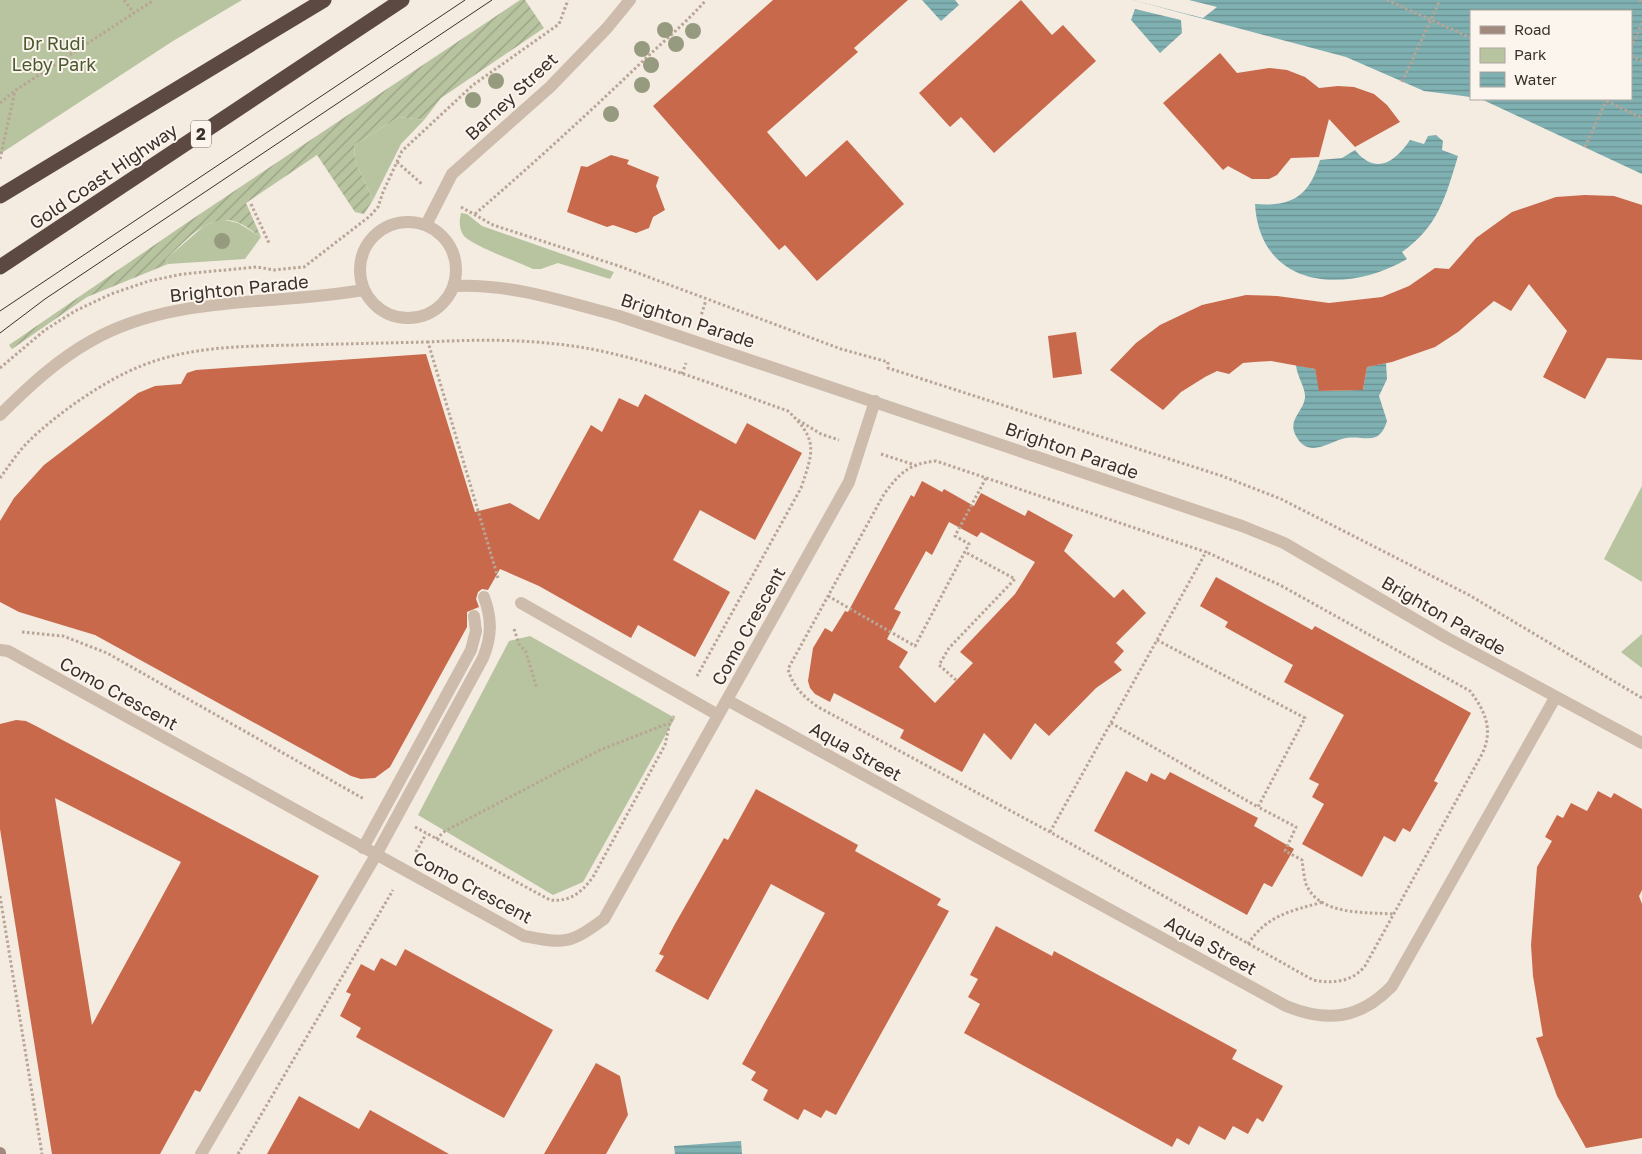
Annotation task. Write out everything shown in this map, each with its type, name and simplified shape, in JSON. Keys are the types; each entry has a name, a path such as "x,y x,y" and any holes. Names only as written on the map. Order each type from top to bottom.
{"highway":[{"name":"Gold Coast Highway","path":"0,196 324,0"},
{"name":"Gold Coast Highway","path":"0,267 402,0"}],"street":[{"name":"Barney Street","path":"426,225 452,174 550,87 607,28 630,0"},
{"path":"412,221 426,225 439,232 455,257 456,272 454,286 439,308 429,314 403,319 380,310 363,290 360,262 364,248 373,236 384,228 398,222 412,221"},
{"name":"Brighton Parade","path":"454,286 473,285 541,295 619,316 1242,526 1284,543 1447,638 1555,698 1642,743"},
{"name":"Brighton Parade","path":"0,415 61,360 93,340 136,322 184,309 331,296 363,290"},
{"name":"Como Crescent","path":"0,650 16,656 524,936 554,942 578,937 604,919 849,482 875,401"},
{"path":"201,1154 376,855 486,651 491,627 490,612 484,597"},
{"path":"521,603 718,715"},
{"path":"363,848 471,650 476,632 474,616"},
{"name":"Aqua Street","path":"727,700 1286,1006 1305,1014 1343,1016 1362,1010 1377,1002 1392,986 1555,698"}],"path":[{"path":"124,0 134,13"},
{"path":"0,103 16,90 154,0"},
{"path":"0,368 22,347 75,310 110,294 149,281 212,271 304,268 370,216 378,207 382,192 402,151 473,85 559,24 568,0"},
{"path":"475,214 562,138 696,12 706,0"},
{"path":"1387,0 1470,38"},
{"path":"1402,82 1440,0"},
{"path":"1632,46 1642,23"},
{"path":"0,159 16,90"},
{"path":"1604,100 1642,118"},
{"path":"1585,147 1607,100"},
{"path":"397,162 416,182 493,225 619,266 841,349 888,362 888,368 1222,476 1281,499 1469,595 1642,698"},
{"path":"251,204 269,243"},
{"path":"0,478 28,443 65,411 140,366 207,350 244,346 520,340 592,349 682,374 788,411 807,435 812,455 801,488 670,722 665,745 593,877 577,895 560,901 550,900 396,817"},
{"path":"428,342 499,579"},
{"path":"936,461 1206,552 1280,585 1470,691 1487,719 1489,732 1487,745 1394,914 1358,975 1337,982 1313,980 1050,832 818,707 801,694 792,683 788,669 884,494 901,473 919,462 936,461"},
{"path":"828,596 915,646 969,544 955,536 986,478"},
{"path":"956,680 939,665 949,648 1015,579 965,552"},
{"path":"1050,832 1206,552"},
{"path":"513,626 519,644 526,652 537,689"},
{"path":"14,630 63,636 107,653 383,811"},
{"path":"1157,640 1305,718 1258,807"},
{"path":"436,839 445,831 600,750 670,722"},
{"path":"1111,723 1296,827 1285,851 1302,860 1306,883 1312,893 1323,902 1344,911 1394,914"},
{"path":"238,1154 426,834"},
{"path":"0,896 42,1154"},
{"path":"1248,944 1258,929 1271,920 1288,912 1323,902"}],"green space":[{"name":"Dr Rudi Leby Park","path":"0,0 242,0 173,41 0,154"},
{"path":"520,0 525,0 544,28 441,98 424,120 399,117 354,145 355,161 373,200 364,214 355,212 317,155 246,203 261,237 237,222 216,221 198,230 190,237 166,259 168,264 87,297 12,349 9,345 185,224"},
{"path":"399,117 424,120 401,144 373,200 355,161 354,145"},
{"path":"461,213 467,214 482,226 614,272 610,279 558,263 541,269 533,269 469,240 461,231"},
{"path":"220,219 238,223 261,237 245,259 168,264 166,259 204,226"},
{"path":"1642,486 1642,582 1604,559"},
{"path":"1642,634 1642,668 1621,652"},
{"path":"530,636 675,718 583,882 553,895 418,815 509,641"}],"water":[{"path":"922,0 955,0 959,5 941,21"},
{"path":"1133,0 1642,0 1642,174 1483,100 1632,100 1632,10 1470,10 1470,97 1424,91 1346,57"},
{"path":"1135,9 1181,20 1182,33 1160,53 1131,20"},
{"path":"1436,135 1443,141 1442,150 1458,156 1439,210 1424,232 1402,252 1407,259 1383,270 1358,278 1333,280 1310,277 1289,268 1272,254 1260,232 1255,204 1280,203 1298,197 1311,182 1320,160 1342,158 1355,150 1370,162 1385,163 1392,160 1410,140 1424,144 1428,136"},
{"path":"1386,363 1387,379 1379,396 1387,421 1380,434 1371,438 1346,438 1313,448 1301,443 1296,436 1293,425 1304,403 1305,394 1296,365 1315,369 1320,391 1363,390 1367,367"},
{"path":"741,1141 742,1154 675,1154 674,1146"}],"pier":[{"path":"1132,0 1189,0 1217,7 1203,18"}],"building":[{"path":"773,0 908,0 854,48 858,52 767,132 806,177 847,140 904,204 817,281 785,245 779,250 653,106"},
{"path":"1021,0 1052,35 1063,25 1096,61 994,153 961,117 950,127 919,93"},
{"path":"1220,53 1237,73 1269,68 1287,70 1305,77 1319,88 1354,87 1374,94 1387,105 1400,122 1355,147 1329,119 1319,157 1291,158 1277,175 1269,179 1252,179 1228,166 1223,170 1163,103"},
{"path":"611,155 629,160 627,164 659,177 656,186 665,210 653,217 649,228 636,233 613,225 607,227 567,212 581,166 587,167"},
{"path":"1614,196 1642,205 1642,360 1607,358 1585,399 1543,377 1567,331 1529,284 1511,311 1494,301 1458,332 1435,347 1392,362 1367,367 1363,390 1319,391 1315,369 1271,361 1243,363 1229,374 1217,371 1205,377 1181,392 1163,410 1110,370 1136,343 1160,325 1202,305 1246,295 1277,296 1329,303 1382,297 1409,286 1435,268 1449,269 1476,238 1512,212 1556,197"},
{"path":"1076,332 1082,374 1053,378 1048,336"},
{"path":"426,354 475,512 510,503 539,520 591,425 602,432 619,398 638,407 645,394 736,444 747,423 802,453 755,540 700,510 673,560 730,592 695,657 638,625 631,638 539,586 500,569 488,590 482,589 478,592 476,599 479,607 467,612 467,627 390,767 375,778 361,779 351,776 95,635 19,612 0,602 0,521 14,498 44,465 138,393 155,386 181,384 187,373 196,370"},
{"path":"922,481 942,492 944,489 974,506 981,493 1025,516 1028,510 1073,535 1064,551 1114,598 1123,589 1146,613 1116,643 1124,651 1114,662 1122,670 1096,688 1049,736 1035,723 1011,760 984,733 962,772 900,738 904,730 834,693 830,702 815,694 810,688 808,681 813,648 825,628 832,632 845,611 848,612 911,495 914,497","holes":["949,522 977,537 981,532 1035,562 1015,594 960,652 973,663 935,703 899,667 908,652 887,639 901,612 894,609 926,551 932,555"]},
{"path":"1216,577 1312,630 1315,626 1471,713 1434,781 1438,783 1410,832 1403,828 1395,842 1384,836 1362,877 1302,844 1324,804 1312,797 1319,784 1309,779 1344,715 1284,682 1293,665 1225,627 1228,622 1200,606"},
{"path":"16,720 26,721 319,876 200,1092 195,1090 160,1154 52,1154 0,829 0,724","holes":["55,798 181,862 92,1025"]},
{"path":"1126,771 1147,782 1151,773 1165,780 1170,772 1258,818 1254,826 1294,849 1272,887 1264,883 1247,915 1094,831"},
{"path":"756,789 858,845 855,851 941,899 937,905 949,911 836,1115 826,1110 821,1118 804,1109 798,1120 763,1100 768,1090 751,1080 756,1072 742,1064 825,913 771,884 708,1000 655,971 664,956 659,954 675,924 724,838 728,840"},
{"path":"1598,791 1611,798 1614,793 1642,809 1642,890 1639,896 1642,904 1642,1138 1586,1148 1557,1096 1536,1038 1543,1036 1533,976 1531,945 1537,867 1552,841 1545,837 1557,815 1563,818 1571,803 1587,811"},
{"path":"996,926 1052,956 1054,951 1237,1050 1232,1059 1283,1086 1263,1122 1257,1118 1248,1134 1233,1126 1225,1140 1199,1126 1189,1145 1177,1138 1172,1147 964,1033 980,1004 968,997 978,979 970,975"},
{"path":"405,949 553,1030 504,1118 356,1037 361,1028 340,1016 351,994 346,992 361,964 374,971 381,958 396,966"},
{"path":"596,1063 620,1076 628,1115 606,1154 544,1154"},
{"path":"299,1096 359,1129 370,1110 449,1154 267,1154"}],"tram line":[{"path":"0,311 465,0"},
{"path":"0,333 45,299 492,0"}]}
